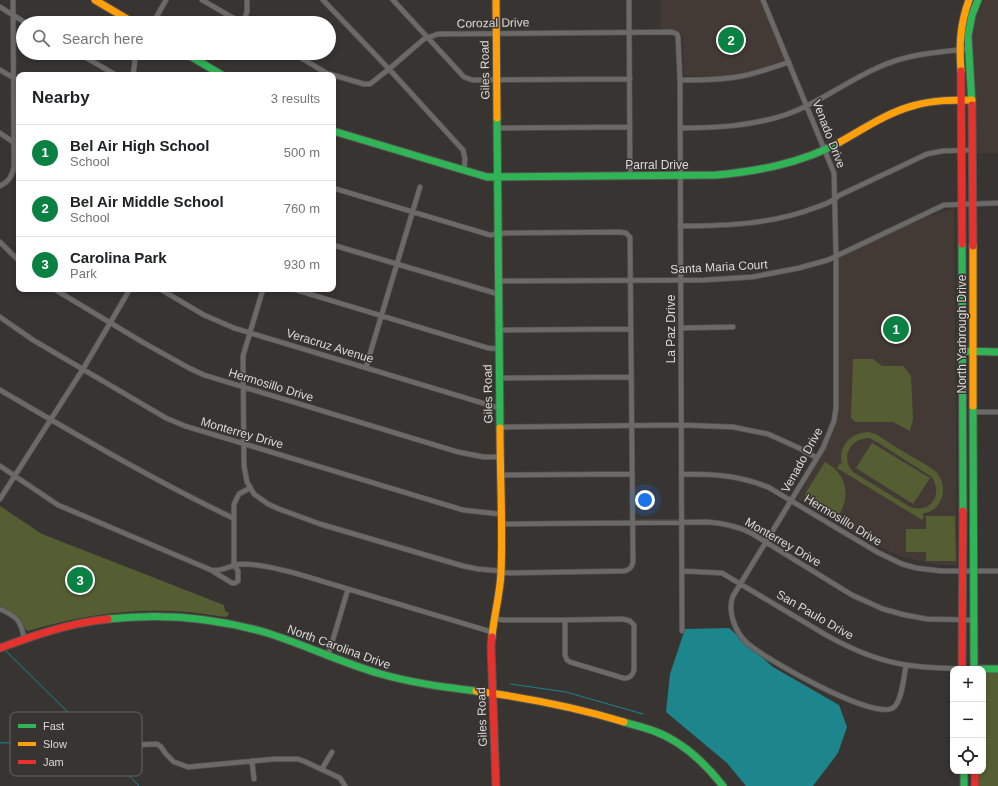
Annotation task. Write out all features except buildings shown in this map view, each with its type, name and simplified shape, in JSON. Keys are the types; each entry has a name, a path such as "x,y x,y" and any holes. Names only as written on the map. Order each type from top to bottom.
{"main road":[{"path":"95,0 122,16"},
{"name":"Giles Road","path":"496,0 500,457 499,598 492,632 492,694 496,786"},
{"name":"North Yarbrough Drive","path":"962,666 962,80 959,50 961,21 969,0"},
{"name":"North Yarbrough Drive","path":"974,666 972,100 971,71 968,49 969,25 978,0"},
{"path":"974,8 983,0"},
{"path":"197,60 217,72"},
{"name":"Parral Drive","path":"336,132 487,177 680,176 742,173 785,165 825,150 888,116 908,107 931,101 972,100"},
{"path":"962,260 972,260"},
{"path":"962,350 998,352"},
{"name":"North Carolina Drive","path":"0,648 24,638 65,625 130,615 172,615 229,622 264,632 361,668 397,679 566,705 654,731 676,742 692,753 708,767 720,785"},
{"path":"986,669 998,669"},
{"path":"964,774 964,786"},
{"path":"975,774 975,786"}],"street":[{"path":"0,186 8,180 14,167 13,0"},
{"path":"157,16 166,0"},
{"path":"202,0 230,16"},
{"path":"245,16 247,12 247,0"},
{"path":"323,0 462,150 465,159 464,170"},
{"path":"393,0 464,77 472,80 630,79"},
{"path":"629,0 630,176"},
{"name":"Venado Drive","path":"764,0 834,173 836,256 836,408 834,421 829,436 817,458 733,596 731,605 732,618 740,635 747,643 799,676 827,690 882,710 890,709 896,705 900,699 906,665"},
{"path":"0,7 16,17"},
{"name":"Corozal Drive","path":"428,37 438,34 672,32"},
{"name":"La Paz Drive","path":"672,32 677,34 678,37 680,80 682,630"},
{"path":"336,76 368,84 389,70 428,37"},
{"path":"680,128 741,125 786,114 807,106 875,68 890,62 920,54 968,49"},
{"path":"90,60 111,72"},
{"path":"133,72 135,60"},
{"path":"305,60 325,72"},
{"path":"680,80 713,80 741,76 756,73 789,62"},
{"path":"0,70 16,79"},
{"path":"498,128 630,127"},
{"path":"0,133 14,143"},
{"path":"680,226 723,226 766,221 811,210 835,200 838,196 935,151 971,150"},
{"path":"366,367 420,187"},
{"path":"262,292 243,356 245,471 250,488 254,494 268,504 296,516 462,566 500,572 620,571 630,568 633,562 630,237 626,233 620,232 550,232 490,235 336,189"},
{"name":"Santa Maria Court","path":"498,281 681,280 733,278 776,273 814,264 836,256 944,205 998,203"},
{"path":"0,242 16,258"},
{"path":"336,246 498,294"},
{"name":"Hermosillo Drive","path":"59,292 196,372 458,452 484,457 500,457"},
{"path":"0,499 83,369 128,292"},
{"name":"Veracruz Avenue","path":"165,292 212,319 250,333 499,408"},
{"path":"302,292 488,348 499,349"},
{"name":"Monterrey Drive","path":"0,317 26,336 175,422 463,510 500,514"},
{"path":"681,328 733,327"},
{"path":"498,330 631,329"},
{"path":"499,378 631,377"},
{"path":"0,390 123,461 203,504 233,518"},
{"path":"973,412 998,412"},
{"path":"499,427 715,425 752,430 783,440 817,458"},
{"path":"0,466 64,508 211,570 232,583 238,581 239,575 234,565 234,500 239,494 250,488"},
{"path":"500,475 632,474"},
{"name":"Hermosillo Drive","path":"681,474 716,474 744,479 768,487 877,552 902,564 928,570 963,572 998,571"},
{"name":"Monterrey Drive","path":"500,524 712,523 735,526 751,533 852,595 883,609 927,619 974,620"},
{"path":"211,570 219,571 234,565 250,565 278,569 492,632"},
{"name":"San Paulo Drive","path":"682,572 717,572 727,575 813,628 844,645 866,654 906,665 950,668"},
{"path":"328,656 348,589"},
{"path":"0,609 14,616 18,620 24,638"},
{"path":"494,619 630,620 634,625 634,670 632,675 628,678 623,678 567,660 565,655 564,620"},
{"path":"142,745 157,744 174,762 188,767 275,759 298,759 340,778 345,786"},
{"path":"322,769 332,752"},
{"path":"252,761 254,779"}],"shaded area":[{"path":"661,0 762,0 786,60 755,70 732,75 685,76 683,38 681,33 677,30 661,29"},
{"path":"984,0 998,0 998,153 973,153 971,41 973,26"},
{"path":"954,208 957,565 938,565 904,557 875,545 797,499 828,444 837,421 838,258 891,229"}],"green space":[{"path":"853,359 873,359 882,366 903,366 911,376 913,419 910,431 893,422 855,422 851,418"},
{"path":"868,432 876,434 937,473 941,479 943,493 940,502 936,507 931,511 922,514 924,516 922,520 837,468 840,463 842,465 841,458 844,446 851,438","holes":["869,438 932,477 936,490 933,501 929,505 924,508 910,507 853,472 847,461 847,455 852,445 857,441"]},
{"path":"872,443 930,478 913,504 856,468"},
{"path":"825,462 838,473 845,486 845,502 837,518 805,498 805,494"},
{"path":"0,506 42,534 224,605 225,611 229,613 227,617 176,611 133,611 81,618 28,631 25,629 19,617 0,606"},
{"path":"926,516 955,516 956,561 926,561 926,552 906,552 906,529 926,529"},
{"path":"986,673 998,673 998,786 977,786 977,774 986,774"}],"water":[{"path":"729,628 773,667 839,705 847,727 838,753 813,786 746,786 727,763 666,712 670,674 685,629"}],"waterway":[{"path":"5,650 68,712"},
{"path":"511,684 566,692 643,714"},
{"path":"0,743 10,743"},
{"path":"130,776 139,786"}],"traffic: fast":[{"path":"972,105 968,36 972,15 978,0"},
{"path":"197,60 217,72"},
{"path":"497,118 500,428"},
{"path":"336,132 487,177 716,175 780,165 811,155 840,142"},
{"path":"962,244 963,511"},
{"path":"962,351 998,352"},
{"path":"973,406 974,666"},
{"path":"108,619 147,616 186,618 225,623 264,632 366,670 416,682 476,691"},
{"path":"986,669 998,669"},
{"path":"624,722 664,735 674,741 700,761 723,786"},
{"path":"964,774 964,786"}],"traffic: slow":[{"path":"95,0 122,16"},
{"path":"496,0 497,118"},
{"path":"961,71 961,35 969,0"},
{"path":"840,142 877,121 906,108 937,101 972,100"},
{"path":"973,246 973,406"},
{"path":"492,637 502,555 500,428"},
{"path":"476,691 551,704 624,722"}],"traffic: jam":[{"path":"961,71 962,244"},
{"path":"972,105 973,246"},
{"path":"962,666 963,511"},
{"path":"0,648 53,630 80,623 108,619"},
{"path":"492,637 491,646 496,786"},
{"path":"975,774 975,786"}],"place":[{"name":"Bel Air Middle School","path":"731,40"},
{"name":"Bel Air High School","path":"896,329"},
{"name":"Carolina Park","path":"80,580"}]}
